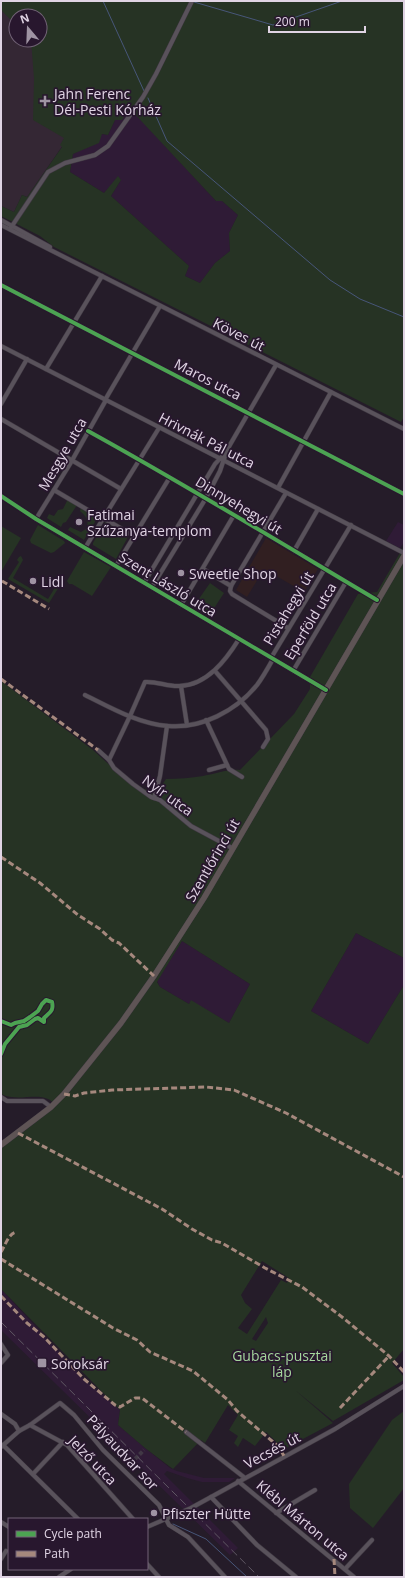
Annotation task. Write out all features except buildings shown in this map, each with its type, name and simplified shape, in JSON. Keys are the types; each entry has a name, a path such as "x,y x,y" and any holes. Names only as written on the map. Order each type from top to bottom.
{"main road":[{"name":"Szentlőrinci út","path":"1,1145 51,1107 64,1094 121,1024 150,982 204,898 404,556"}],"street":[{"path":"11,228 48,172 65,163 95,155 108,146 143,97 192,1"},
{"name":"Köves út","path":"1,220 11,228 65,257 404,429"},
{"name":"Köves út","path":"1,225 11,228"},
{"path":"46,370 102,276"},
{"name":"Maros utca","path":"1,285 404,494"},
{"name":"Mesgye utca","path":"36,519 72,460 132,352 160,306"},
{"name":"Hrivnák Pál utca","path":"1,346 404,553"},
{"path":"1,404 26,359"},
{"path":"152,588 206,498 220,471 227,450 276,365"},
{"path":"279,486 331,392"},
{"path":"1,419 121,489"},
{"path":"85,548 159,428"},
{"name":"Dinnyehegyi út","path":"88,431 198,493 234,516 377,600"},
{"path":"144,583 219,458 227,450"},
{"path":"116,566 170,477"},
{"path":"54,490 134,536"},
{"path":"286,493 231,586 230,591 232,594 288,628"},
{"name":"Szent László utca","path":"1,496 36,519 326,690"},
{"path":"294,550 318,509"},
{"path":"181,605 234,516"},
{"name":"Pistahegyi út","path":"85,695 130,716 167,726 197,724 221,714 241,701 256,687 288,628 350,525"},
{"path":"202,569 231,586"},
{"name":"Eperföld utca","path":"293,671 346,582"},
{"path":"109,760 145,682 180,686 207,677 215,671 232,651 239,639"},
{"path":"215,671 266,730 268,739 263,747"},
{"path":"180,686 186,725"},
{"path":"206,720 227,765 232,772 242,778"},
{"path":"154,798 160,776 167,726"},
{"name":"Nyír utca","path":"98,750 109,760 114,768 133,784 154,798 160,800 191,826 232,848"},
{"path":"209,770 227,765"},
{"path":"1,1097 7,1101"},
{"path":"1,1104 7,1101 43,1100 51,1107"},
{"path":"1,1344 8,1355 1,1363"},
{"name":"Vecsés út","path":"148,1527 187,1510 335,1429 404,1386"},
{"name":"Pályaudvar sor","path":"30,1425 60,1403 74,1415 103,1450 159,1505 164,1519"},
{"path":"1,1414 15,1424 19,1431"},
{"path":"30,1425 19,1431 2,1446 33,1474 77,1518"},
{"name":"Jelző utca","path":"30,1425 67,1445 132,1518"},
{"path":"186,1432 245,1478"},
{"path":"33,1474 63,1442"},
{"name":"Klébl Márton utca","path":"238,1481 354,1577"},
{"path":"276,1513 315,1490"},
{"path":"211,1497 257,1545 296,1577"},
{"path":"164,1519 174,1529 188,1537 225,1577"},
{"path":"345,1570 372,1540"},
{"path":"1,1559 6,1551"},
{"path":"148,1565 157,1575 151,1577"},
{"path":"59,1577 70,1570"}],"shaded area":[{"name":"Jahn Ferenc Dél-Pesti Kórház","path":"1,9 8,13 8,48 43,48 70,135 27,197 22,195 14,212 1,206"},
{"path":"130,108 216,201 222,201 238,215 229,233 230,251 215,263 200,283 185,276 189,266 111,196 121,180 118,177 104,193 70,172 73,154 81,150 102,134 108,135 115,120"},
{"path":"398,522 404,525 404,542 400,548 386,541"},
{"path":"266,538 318,569 304,592 264,569 247,597 236,590"},
{"path":"356,933 404,958 404,985 368,1044 311,1011"},
{"path":"182,941 250,984 229,1023 191,1001 189,1004 160,987 157,981"},
{"path":"1,1289 84,1379 120,1410 118,1425 145,1448 170,1468 177,1471 204,1478 235,1478 229,1482 202,1482 167,1471 164,1474 238,1548 230,1555 1,1330"}],"green space":[{"path":"1,1 404,1 404,417 401,422 54,247 40,236 1,216 1,206 14,212 22,195 27,197 62,147 60,145 64,138 33,120 34,79 32,48 48,48 48,8 8,8 8,17 1,10","holes":["130,109 216,201 222,201 238,215 229,233 230,251 215,263 200,283 185,276 189,266 111,196 121,180 118,176 104,193 70,172 73,154 99,143 102,134 108,135 115,120 122,120"]},
{"path":"68,499 77,505 61,527 47,518 49,514 54,516 58,510 63,509"},
{"path":"81,507 98,517 84,540 68,530 70,527 81,532 86,529 88,524 86,517 80,511"},
{"path":"105,522 129,535 116,559 93,545"},
{"path":"38,525 65,543 51,553 31,543 30,540"},
{"path":"1,526 21,538 1,572"},
{"name":"Gubacs-pusztai láp","path":"404,546 404,958 356,933 311,1011 368,1044 404,985 404,1349 392,1363 404,1377 404,1380 333,1421 295,1390 333,1423 284,1449 266,1432 255,1446 243,1438 238,1447 234,1443 238,1436 229,1430 238,1415 228,1405 205,1443 201,1440 173,1469 118,1425 120,1410 1,1289 1,1147 18,1136 56,1106 50,1100 43,1097 19,1098 1,1094 1,681 93,750 127,781 156,794 166,779 180,779 240,770 294,714 310,689 310,677 358,594 377,592","holes":["182,941 250,984 229,1023 191,1000 189,1004 160,987 157,982","262,1261 289,1278 287,1283 281,1280 247,1334 238,1328 252,1309 245,1303 241,1295","266,1317 268,1323 256,1341 252,1339"]},
{"path":"84,552 111,567 92,596 72,584 69,584 67,581"},
{"path":"21,556 23,560 13,578 48,599 59,581 62,582 49,603 8,579 19,562 17,560"},
{"path":"210,583 224,593 211,613 196,603"},
{"path":"404,1411 404,1488 373,1528 350,1508 349,1484 392,1420"}],"waterway":[{"path":"103,1 144,91"},
{"path":"194,2 273,25 342,1"},
{"path":"148,98 167,141 330,280 360,299 404,317"},
{"path":"173,1524 206,1539 247,1577"}],"tunnel":[{"path":"131,1463 144,1450"}],"railway":[{"path":"1,1322 259,1577"}],"marked path":[{"path":"2,581 49,609"},
{"path":"1,679 98,750"},
{"path":"1,857 40,883 78,915 100,929 112,940 119,943 154,976"},
{"path":"64,1094 75,1096 84,1093 112,1090 206,1087 234,1090 286,1113 404,1177"},
{"path":"18,1133 162,1209 192,1229 212,1240 222,1243 302,1287 342,1317 389,1356 404,1372"},
{"path":"1,1252 9,1237 17,1232"},
{"path":"1,1259 113,1328 137,1340 150,1352 193,1371 228,1400 237,1411 279,1447 284,1456"},
{"path":"1,1296 27,1323 44,1337 84,1379 115,1405 120,1407 135,1398 142,1398 186,1432"},
{"path":"340,1408 389,1356"},
{"path":"334,1559 335,1577"}],"cycle path":[{"path":"1,285 404,494"},
{"path":"88,431 197,493 377,600"},
{"path":"1,496 36,519 326,690"},
{"path":"1,1021 11,1025 24,1021 38,1011 46,1000 52,1002 52,1009 44,1018 44,1022 38,1018 27,1025 19,1027 5,1044 1,1054"}],"place":[{"name":"Jahn Ferenc Dél-Pesti Kórház","path":"45,101"},
{"name":"Fatimai Szűzanya-templom","path":"79,522"},
{"name":"Sweetie Shop","path":"181,573"},
{"name":"Lidl","path":"33,581"},
{"name":"Soroksár","path":"42,1363"},
{"name":"Pfiszter Hütte","path":"154,1513"}]}
